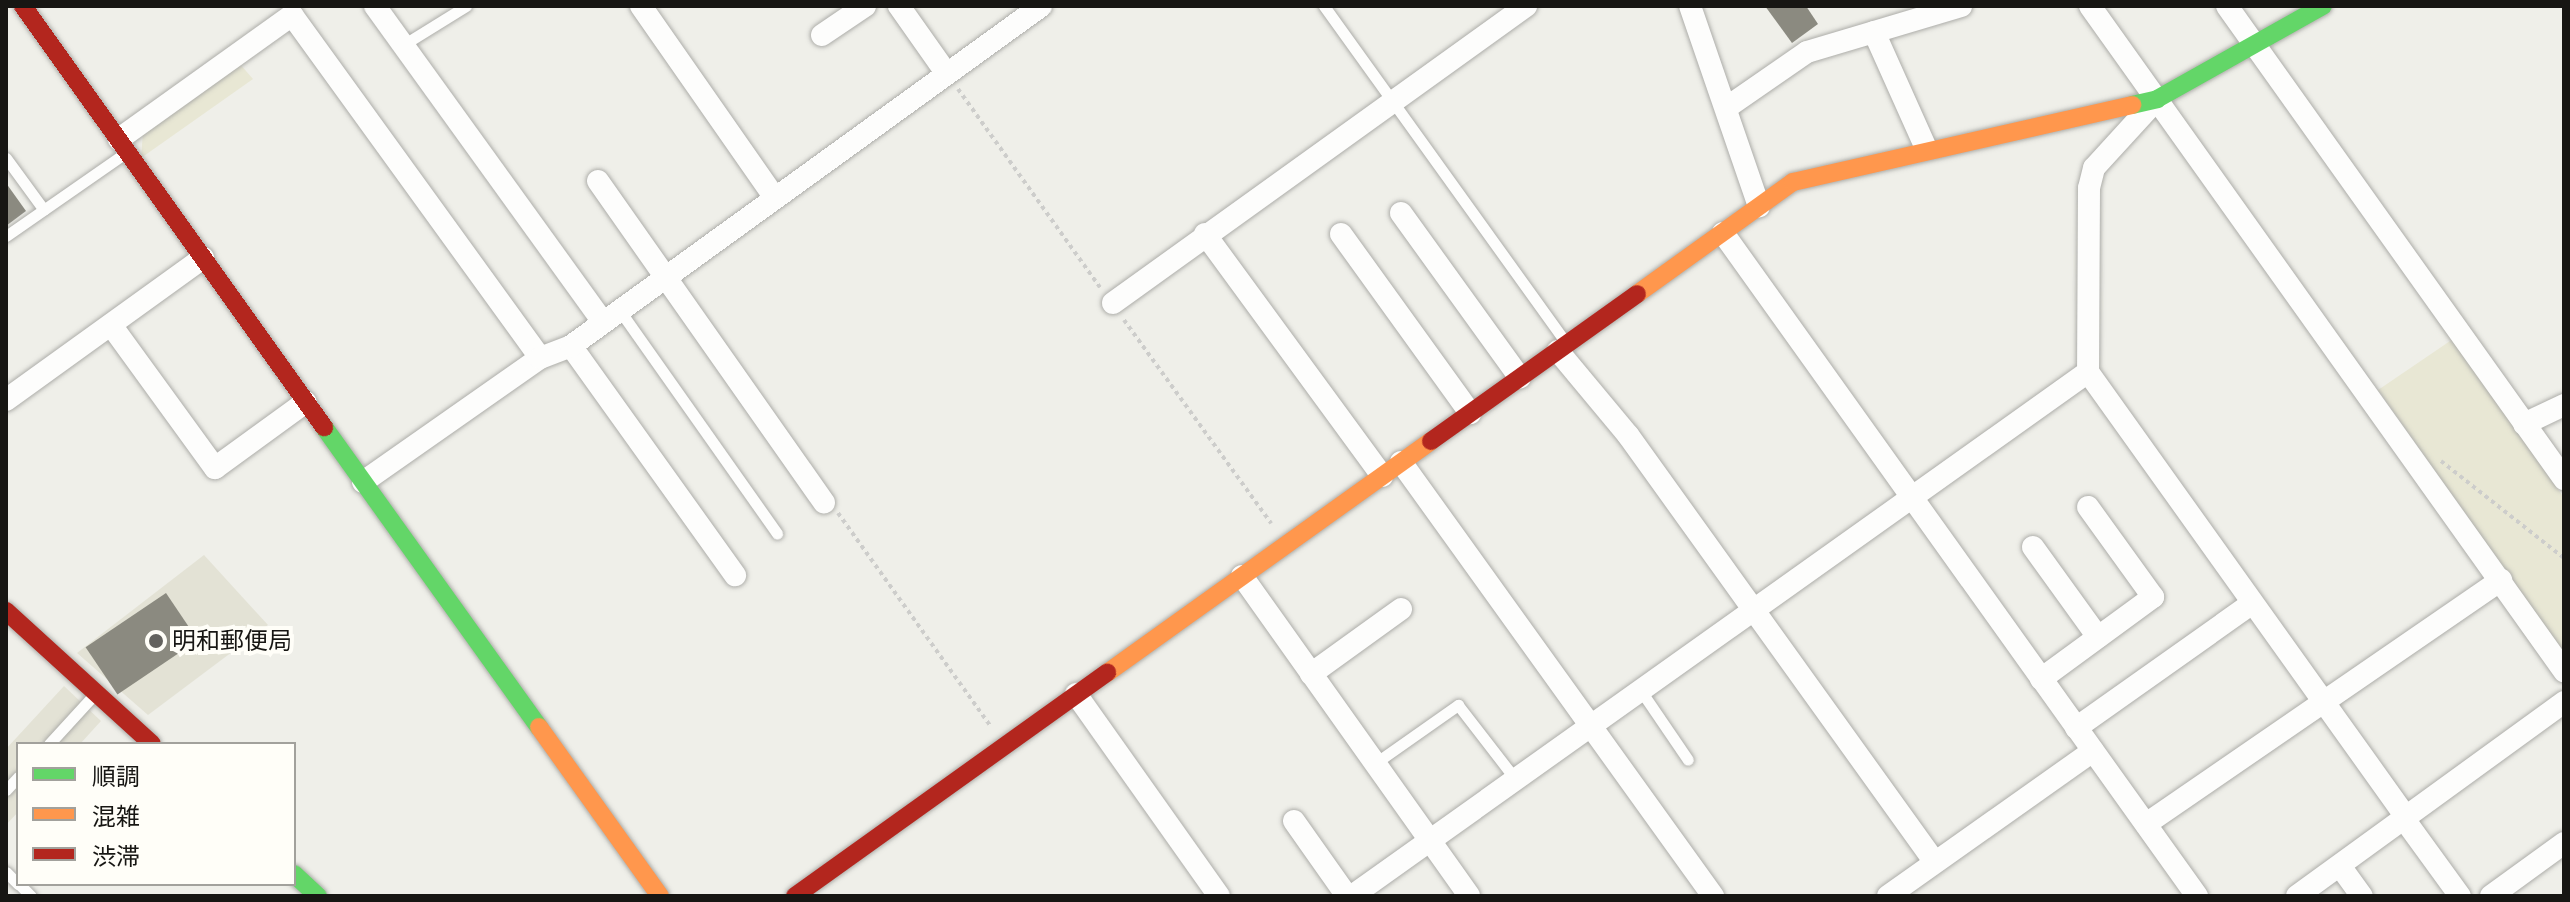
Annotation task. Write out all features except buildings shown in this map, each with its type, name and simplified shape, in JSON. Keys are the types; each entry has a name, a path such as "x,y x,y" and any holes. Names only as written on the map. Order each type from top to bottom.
{"street":[{"path":"23,6 660,896"},
{"path":"375,6 609,313"},
{"path":"641,6 772,194"},
{"path":"822,35 865,6"},
{"path":"899,6 947,74"},
{"path":"363,482 540,358 571,346 609,313 772,194 1041,6"},
{"path":"1113,303 1526,6"},
{"path":"1690,6 1759,206"},
{"path":"1726,108 1807,52 1874,32 1899,30 1961,6"},
{"path":"2090,6 2421,466 2564,671"},
{"path":"2227,6 2564,479"},
{"path":"2323,6 2157,99 2094,168 2089,188 2088,372 2460,896"},
{"path":"123,145 289,11 540,358"},
{"path":"1874,32 1925,146"},
{"path":"795,896 1759,206 1812,173 1925,146 2157,99"},
{"path":"598,181 824,502"},
{"path":"1401,213 1520,378"},
{"path":"1723,233 2197,896"},
{"path":"1205,234 1382,476"},
{"path":"1341,234 1470,413"},
{"path":"6,400 203,258"},
{"path":"111,325 215,468 306,402"},
{"path":"571,346 735,575"},
{"path":"1563,348 1934,861"},
{"path":"1294,821 1350,896 2088,372"},
{"path":"2524,424 2564,405"},
{"path":"1401,462 1713,896"},
{"path":"2041,679 2153,597 2088,507"},
{"path":"2033,547 2098,637"},
{"path":"1242,576 1469,896"},
{"path":"2146,824 2501,580"},
{"path":"2076,728 2251,604"},
{"path":"1311,674 1401,609"},
{"path":"6,611 150,742"},
{"path":"1076,694 1219,896"},
{"path":"2297,896 2564,702"},
{"path":"1899,893 1934,861 2093,751"},
{"path":"2491,896 2564,843"},
{"path":"2340,866 2362,896"},
{"path":"296,876 318,896"}],"lane":[{"path":"403,45 466,6"},
{"path":"1324,6 1394,101 1563,348"},
{"path":"6,236 44,210 123,145"},
{"path":"6,158 44,210"},
{"path":"609,313 777,533"},
{"path":"1641,691 1688,760"},
{"path":"51,742 96,692"},
{"path":"1374,764 1458,705 1516,780"}],"path":[{"path":"2421,466 2437,459 2456,467 2564,558"},
{"path":"824,502 1004,745"}],"shaded area":[{"path":"204,555 268,625 148,715 77,653"},
{"path":"64,686 101,721 82,742 16,742 16,814 6,825 6,749"}],"green space":[{"path":"239,63 253,79 141,158 143,133"},
{"path":"2453,339 2564,498 2564,653 2378,390"}],"traffic: fast":[{"path":"2132,105 2157,99 2323,6"},
{"path":"324,427 539,727"},
{"path":"296,876 318,896"}],"traffic: slow":[{"path":"1637,294 1793,182 2132,105"},
{"path":"1107,673 1431,441"},
{"path":"539,727 660,896"}],"traffic: jam":[{"path":"23,6 324,427"},
{"path":"1431,441 1637,294"},
{"path":"6,611 150,742"},
{"path":"795,896 1107,673"}],"place":[{"name":"明和郵便局","path":"156,641"}]}
